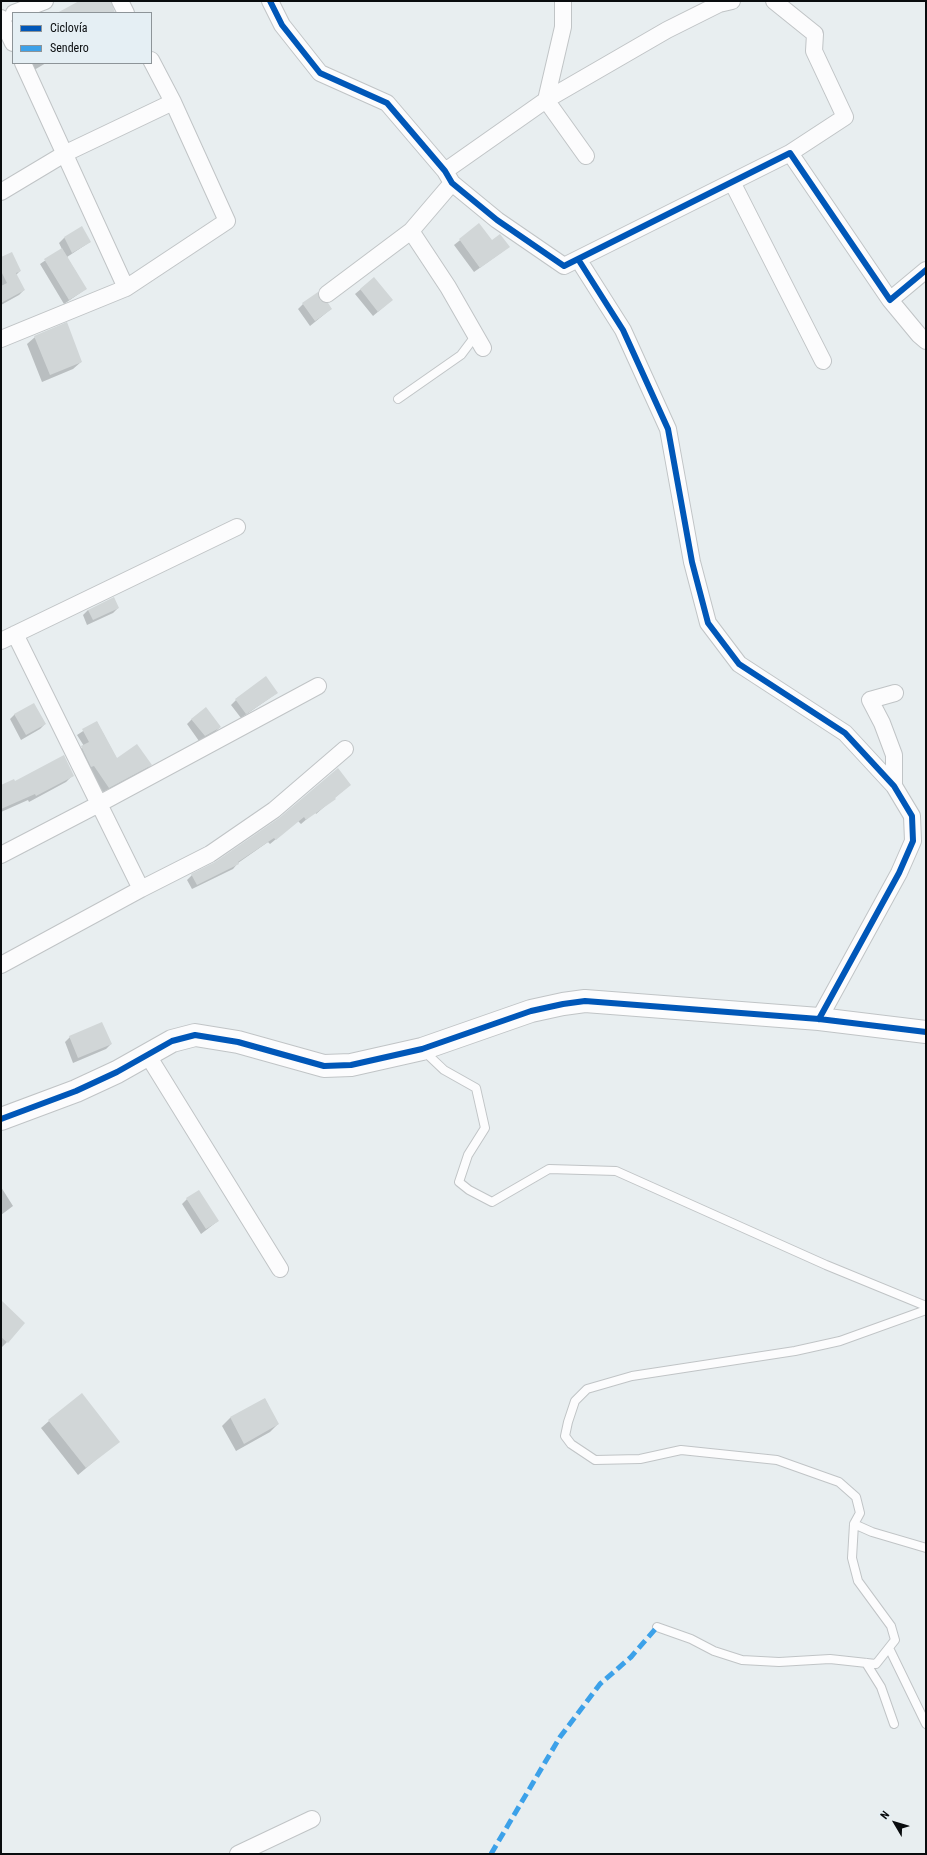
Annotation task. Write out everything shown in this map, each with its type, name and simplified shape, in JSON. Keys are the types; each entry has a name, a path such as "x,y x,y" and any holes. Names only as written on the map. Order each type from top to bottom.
{"street":[{"path":"16,12 45,1"},
{"path":"120,1 126,12"},
{"path":"270,1 282,24 320,73 387,103 449,177 497,220 564,266 790,153 844,117 814,51 815,34 774,1"},
{"path":"563,1 563,27 546,100 586,156"},
{"path":"327,294 411,231 449,177 546,100 667,30 719,4 732,1"},
{"path":"12,13 1,18 12,41"},
{"path":"1,339 126,288 227,221 173,102 152,62"},
{"path":"23,64 66,153 126,288"},
{"path":"1,192 66,153 173,102"},
{"path":"790,153 890,300 919,335 926,341"},
{"path":"732,182 823,361"},
{"path":"411,231 448,287 480,341"},
{"path":"578,259 623,330 668,429 692,562 708,623 739,664 845,733 894,786 912,816 913,841 899,873 819,1019"},
{"path":"890,300 926,270"},
{"path":"141,889 99,804 8,638 237,527"},
{"path":"1,855 318,686"},
{"path":"894,786 894,755 882,723 870,700 895,693"},
{"path":"1,965 141,889 210,854 242,834 280,805 345,749"},
{"path":"1,1119 76,1091 117,1072 146,1054 172,1041 194,1035 238,1042 324,1066 351,1065 422,1049 531,1011 563,1004 586,1002 819,1019 926,1032"},
{"path":"146,1054 280,1269"},
{"path":"238,1854 312,1819"}],"lane":[{"path":"398,400 480,341"},
{"path":"422,1049 444,1070 476,1088 485,1128 468,1155 460,1182 469,1190 492,1202 549,1169 616,1171 826,1265 926,1306"},
{"path":"657,1627 691,1639 714,1651 742,1660 779,1662 830,1659 876,1664 895,1640 891,1626 858,1581 852,1558 854,1524 860,1512 856,1498 839,1482 777,1460 681,1450 640,1459 595,1460 571,1444 565,1436 575,1401 587,1389 632,1376 802,1350 840,1341 926,1310"},
{"path":"854,1524 872,1532 926,1548"},
{"path":"889,1648 926,1724"},
{"path":"866,1663 881,1687 894,1724"}],"building":[{"path":"79,1 111,1 115,12 59,12"},
{"path":"479,223 492,240 500,234 510,247 480,268 459,239"},
{"path":"82,226 91,242 72,253 64,237"},
{"path":"62,248 87,289 69,300 44,259"},
{"path":"12,252 21,271 16,273 25,290 1,303 1,286 7,283 1,271 1,257"},
{"path":"374,277 393,300 378,312 360,289"},
{"path":"318,292 320,300 328,303 332,309 315,321 302,303"},
{"path":"67,322 82,362 50,375 34,336"},
{"path":"114,597 119,608 93,620 88,610"},
{"path":"266,676 278,693 246,714 235,699"},
{"path":"34,703 46,724 26,735 14,714"},
{"path":"206,707 221,727 205,736 191,719"},
{"path":"97,721 117,758 137,744 152,765 109,788 94,766 91,767 81,746 89,742 82,729"},
{"path":"64,755 74,776 36,796 35,794 1,809 1,785 14,779 15,781"},
{"path":"338,768 351,785 335,798 336,799 306,820 304,817 276,840 274,838 238,862 239,864 197,885 191,874 215,862 279,818"},
{"path":"102,1022 112,1044 78,1058 69,1036"},
{"path":"199,1190 219,1221 206,1229 186,1198"},
{"path":"1,1300 25,1323 8,1343 1,1337"},
{"path":"82,1393 120,1442 86,1468 48,1420"},
{"path":"265,1398 279,1424 244,1444 230,1417"}],"marked path":[{"path":"491,1854 560,1737 600,1684 631,1657 657,1627"}],"cycle path":[{"path":"270,1 282,25 320,73 387,103 445,171 452,183 497,220 564,266 790,153 890,300 926,270"},
{"path":"578,259 623,330 668,429 692,562 708,623 739,664 845,733 894,786 912,816 913,841 899,873 819,1019"},
{"path":"1,1119 76,1091 117,1072 172,1041 195,1035 238,1042 324,1066 351,1065 422,1049 531,1011 585,1001 819,1019 926,1032"}]}
